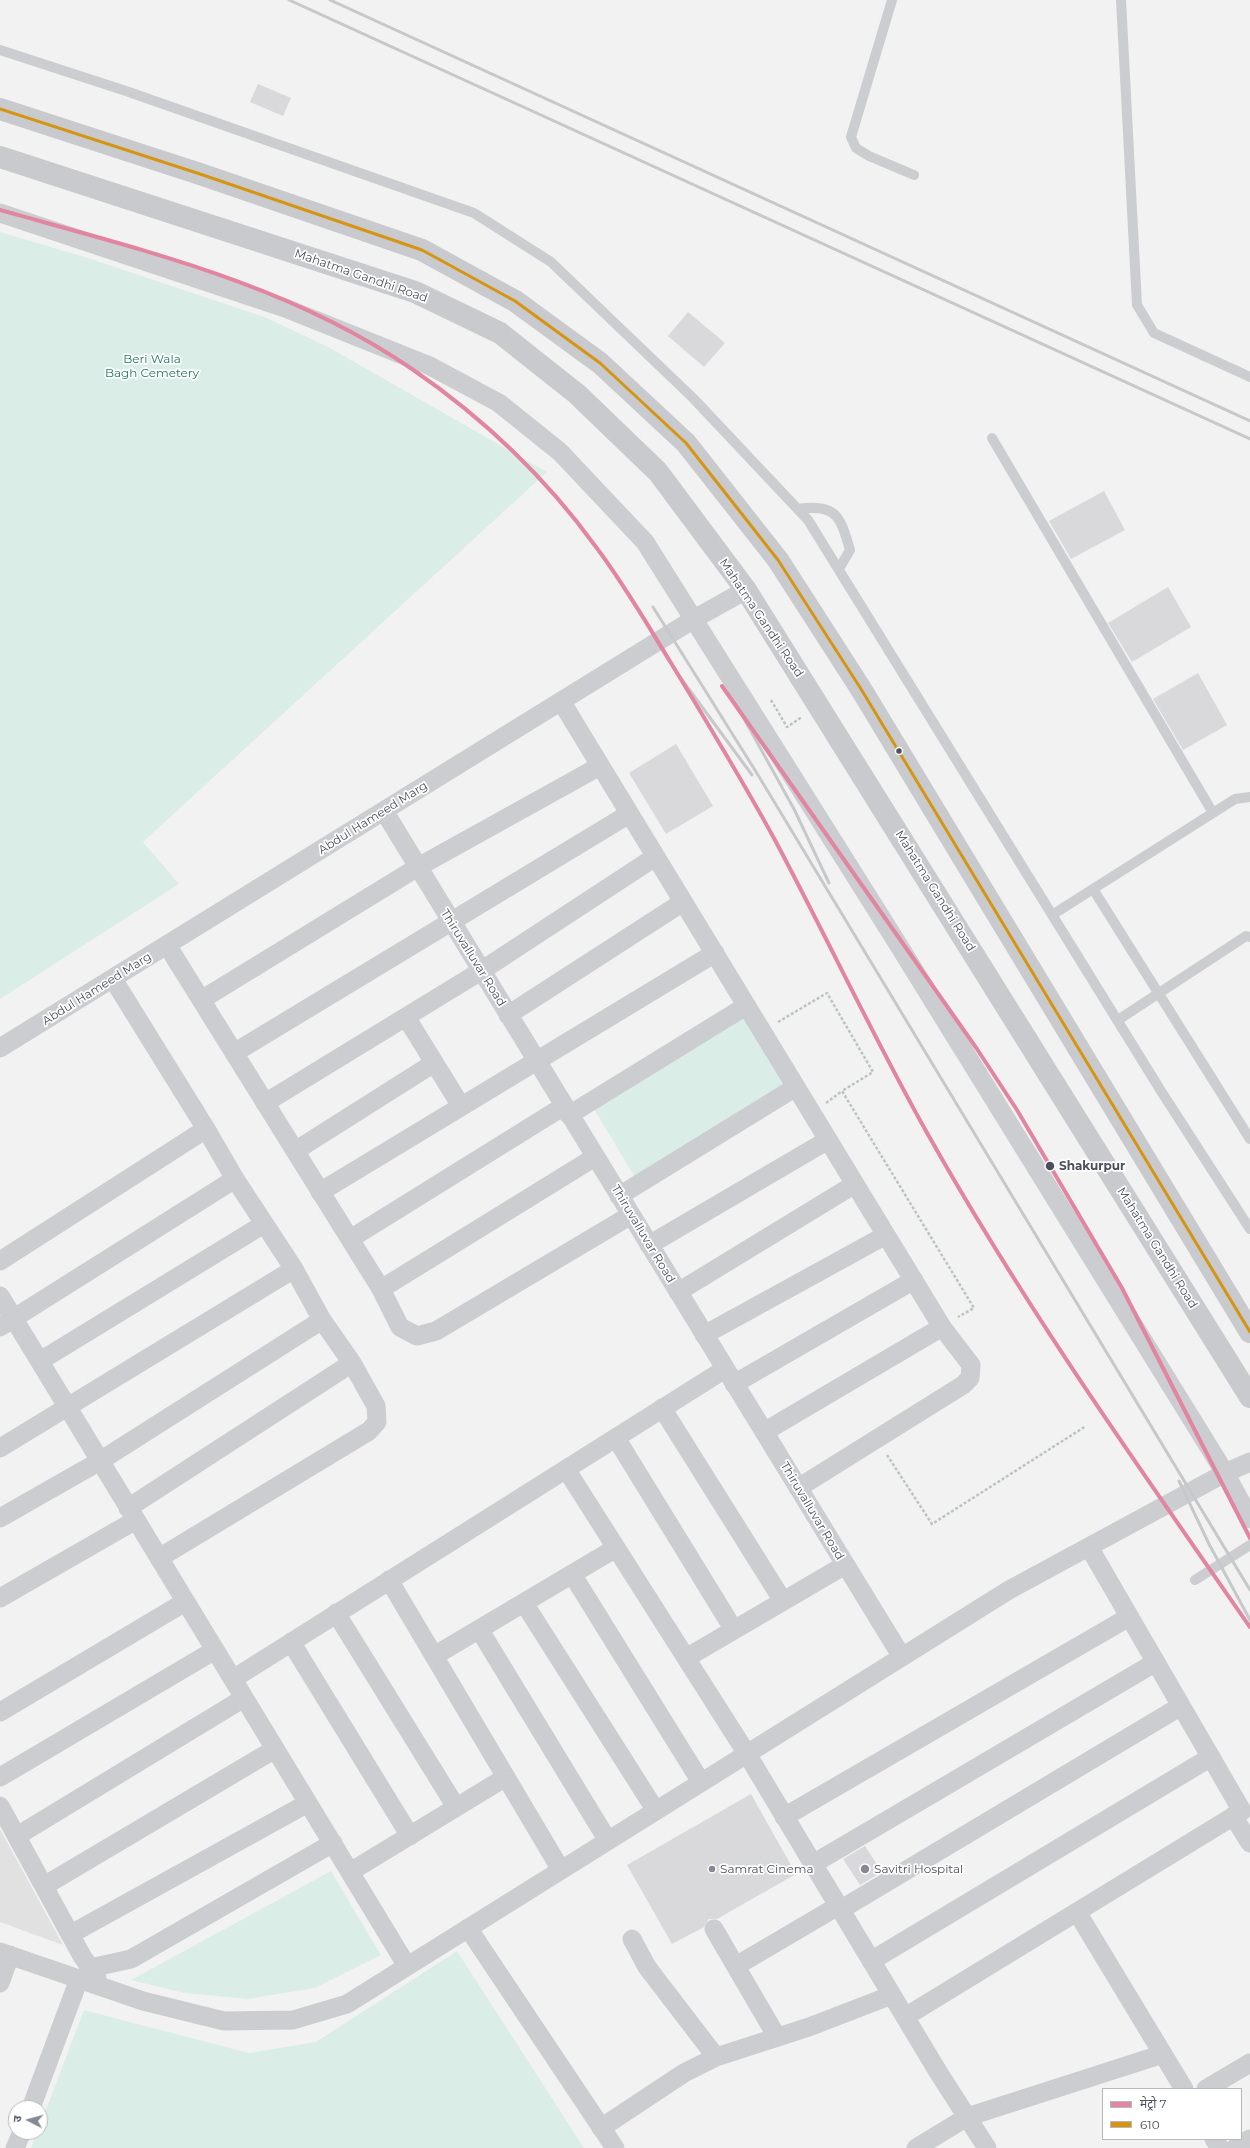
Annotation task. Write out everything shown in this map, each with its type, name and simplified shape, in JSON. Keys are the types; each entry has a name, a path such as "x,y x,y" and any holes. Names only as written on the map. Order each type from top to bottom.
{"main road":[{"path":"0,110 200,174 422,250 515,301 600,363 686,443 778,560 861,689 1250,1332"},
{"name":"Mahatma Gandhi Road","path":"0,157 415,292 500,333 577,394 658,472 746,590 1250,1397"}],"street":[{"path":"0,213 285,308 430,366 499,403 560,452 645,542 896,941 1224,1473 1250,1519"},
{"name":"Abdul Hameed Marg","path":"0,1048 694,619 746,590"},
{"path":"561,701 942,1326 971,1365 970,1378 963,1385 798,1488"},
{"path":"201,1000 418,867 600,766"},
{"name":"Thiruvalluvar Road","path":"384,811 902,1657"},
{"path":"234,1053 450,920 629,814"},
{"path":"265,1103 481,971 656,857"},
{"path":"508,1015 683,902"},
{"path":"167,945 381,1289 400,1327 417,1336 436,1331 631,1215"},
{"path":"320,1192 714,953"},
{"path":"113,979 206,1129 235,1179 294,1269 322,1320 352,1363 376,1406 377,1422 369,1431 159,1558"},
{"path":"350,1239 746,1006"},
{"path":"406,1017 460,1106"},
{"path":"295,1151 434,1063"},
{"path":"619,1196 796,1088"},
{"path":"0,1261 206,1129"},
{"path":"649,1245 828,1140"},
{"path":"381,1289 595,1157"},
{"path":"7,1323 235,1179"},
{"path":"678,1292 855,1184"},
{"path":"40,1361 264,1224"},
{"path":"704,1335 886,1235"},
{"path":"0,1448 294,1269"},
{"path":"233,1679 662,1408 730,1376 914,1280"},
{"path":"0,1296 7,1323 40,1361 407,1966"},
{"path":"0,1518 100,1461 322,1320"},
{"path":"764,1432 942,1326"},
{"path":"0,1598 132,1514 352,1363"},
{"path":"662,1408 783,1601"},
{"path":"616,1438 734,1630"},
{"path":"0,1984 5,1954 85,1973 102,1986 143,2001 224,2021 293,2020 347,2004 1010,1590 1224,1473 1250,1462"},
{"path":"566,1469 747,1754 905,2017 987,2148"},
{"path":"905,2017 1077,1912 1244,1829 1242,1810 1089,1547"},
{"path":"434,1656 616,1548"},
{"path":"686,1658 845,1565"},
{"path":"572,1574 701,1782"},
{"path":"390,1580 561,1870"},
{"path":"0,1712 185,1602"},
{"path":"524,1603 656,1811"},
{"path":"336,1613 456,1807"},
{"path":"784,1817 1129,1617"},
{"path":"479,1629 608,1841"},
{"path":"290,1642 410,1836"},
{"path":"0,1777 215,1650"},
{"path":"813,1864 1156,1662"},
{"path":"16,1836 244,1698"},
{"path":"736,1966 839,1908 1181,1706"},
{"path":"44,1886 275,1749"},
{"path":"871,1961 1211,1757"},
{"path":"350,1872 506,1777"},
{"path":"71,1934 308,1803"},
{"path":"0,1806 71,1934 85,1973 33,2100"},
{"path":"85,1973 131,1959 332,1843"},
{"path":"1077,1912 1183,2088"},
{"path":"468,1928 615,2148"},
{"path":"714,1929 777,2037"},
{"path":"632,1939 647,1967 716,2057"},
{"path":"601,2128 684,2073 716,2057 777,2037 892,1995"},
{"path":"916,2148 967,2117 1162,2054"},
{"path":"1208,2088 1250,2063"},
{"path":"1235,2148 1250,2139"}],"lane":[{"path":"892,0 852,137 856,148 869,156 914,175"},
{"path":"1121,0 1137,305 1154,333 1250,377"},
{"path":"0,50 126,91 474,213 550,262 693,398 808,520 1052,915 1250,1230"},
{"path":"992,438 1214,812"},
{"path":"798,509 817,506 831,510 844,528 850,550 839,569"},
{"path":"1052,915 1235,799 1250,797"},
{"path":"1093,889 1250,1139"},
{"path":"1118,1020 1246,936 1250,937"},
{"path":"1195,1580 1250,1544"}],"path":[{"path":"771,700 787,726"},
{"path":"762,1031 827,993 873,1072 842,1091 974,1308 942,1326"},
{"path":"876,1439 932,1524 1086,1426"}],"shaded area":[{"path":"0,1829 63,1945 0,1922"}],"green space":[{"name":"Beri Wala Bagh Cemetery","path":"0,232 88,258 267,318 330,348 547,472 143,842 179,884 0,999"},
{"path":"743,1018 785,1088 636,1179 594,1109"},
{"path":"331,1871 381,1955 315,1988 248,1999 184,1993 131,1980"},
{"path":"457,1951 584,2148 31,2148 34,2140 48,2140 48,2104 84,2010 249,2053 316,2042"}],"building":[{"path":"258,84 291,98 283,116 250,102"},
{"path":"688,312 725,343 704,367 668,336"},
{"path":"1104,491 1125,530 1071,559 1049,521"},
{"path":"1168,587 1191,627 1132,662 1108,623"},
{"path":"1198,673 1227,725 1183,750 1153,699"},
{"path":"676,744 713,806 666,834 629,773"},
{"name":"Samrat Cinema","path":"751,1794 796,1874 717,1919 709,1919 704,1927 672,1944 627,1865"},
{"path":"865,1846 882,1872 860,1885 843,1859"}],"railway":[{"path":"289,0 1250,439"},
{"path":"330,0 1250,421"},
{"path":"653,607 758,775 1250,1590"},
{"path":"680,677 752,775"},
{"path":"742,715 794,809 829,883"},
{"path":"1179,1481 1209,1544 1250,1620"}],"metro line":[{"name":"7","path":"0,210 160,255 213,273 265,292 316,314 365,339 412,369 463,407 512,450 556,497 596,547 626,590 738,774 814,914 906,1095 963,1195 1002,1259 1041,1321 1123,1444 1250,1627"},
{"name":"7","path":"722,686 977,1049 1017,1110 1122,1288 1250,1538"}],"transit line":[{"name":"610","path":"0,109 200,174 422,250 515,301 600,363 686,443 778,560 861,689 1250,1332"}],"place":[{"name":"Shakurpur","path":"1050,1166"},
{"name":"Samrat Cinema","path":"712,1869"},
{"name":"Savitri Hospital","path":"865,1869"}]}
